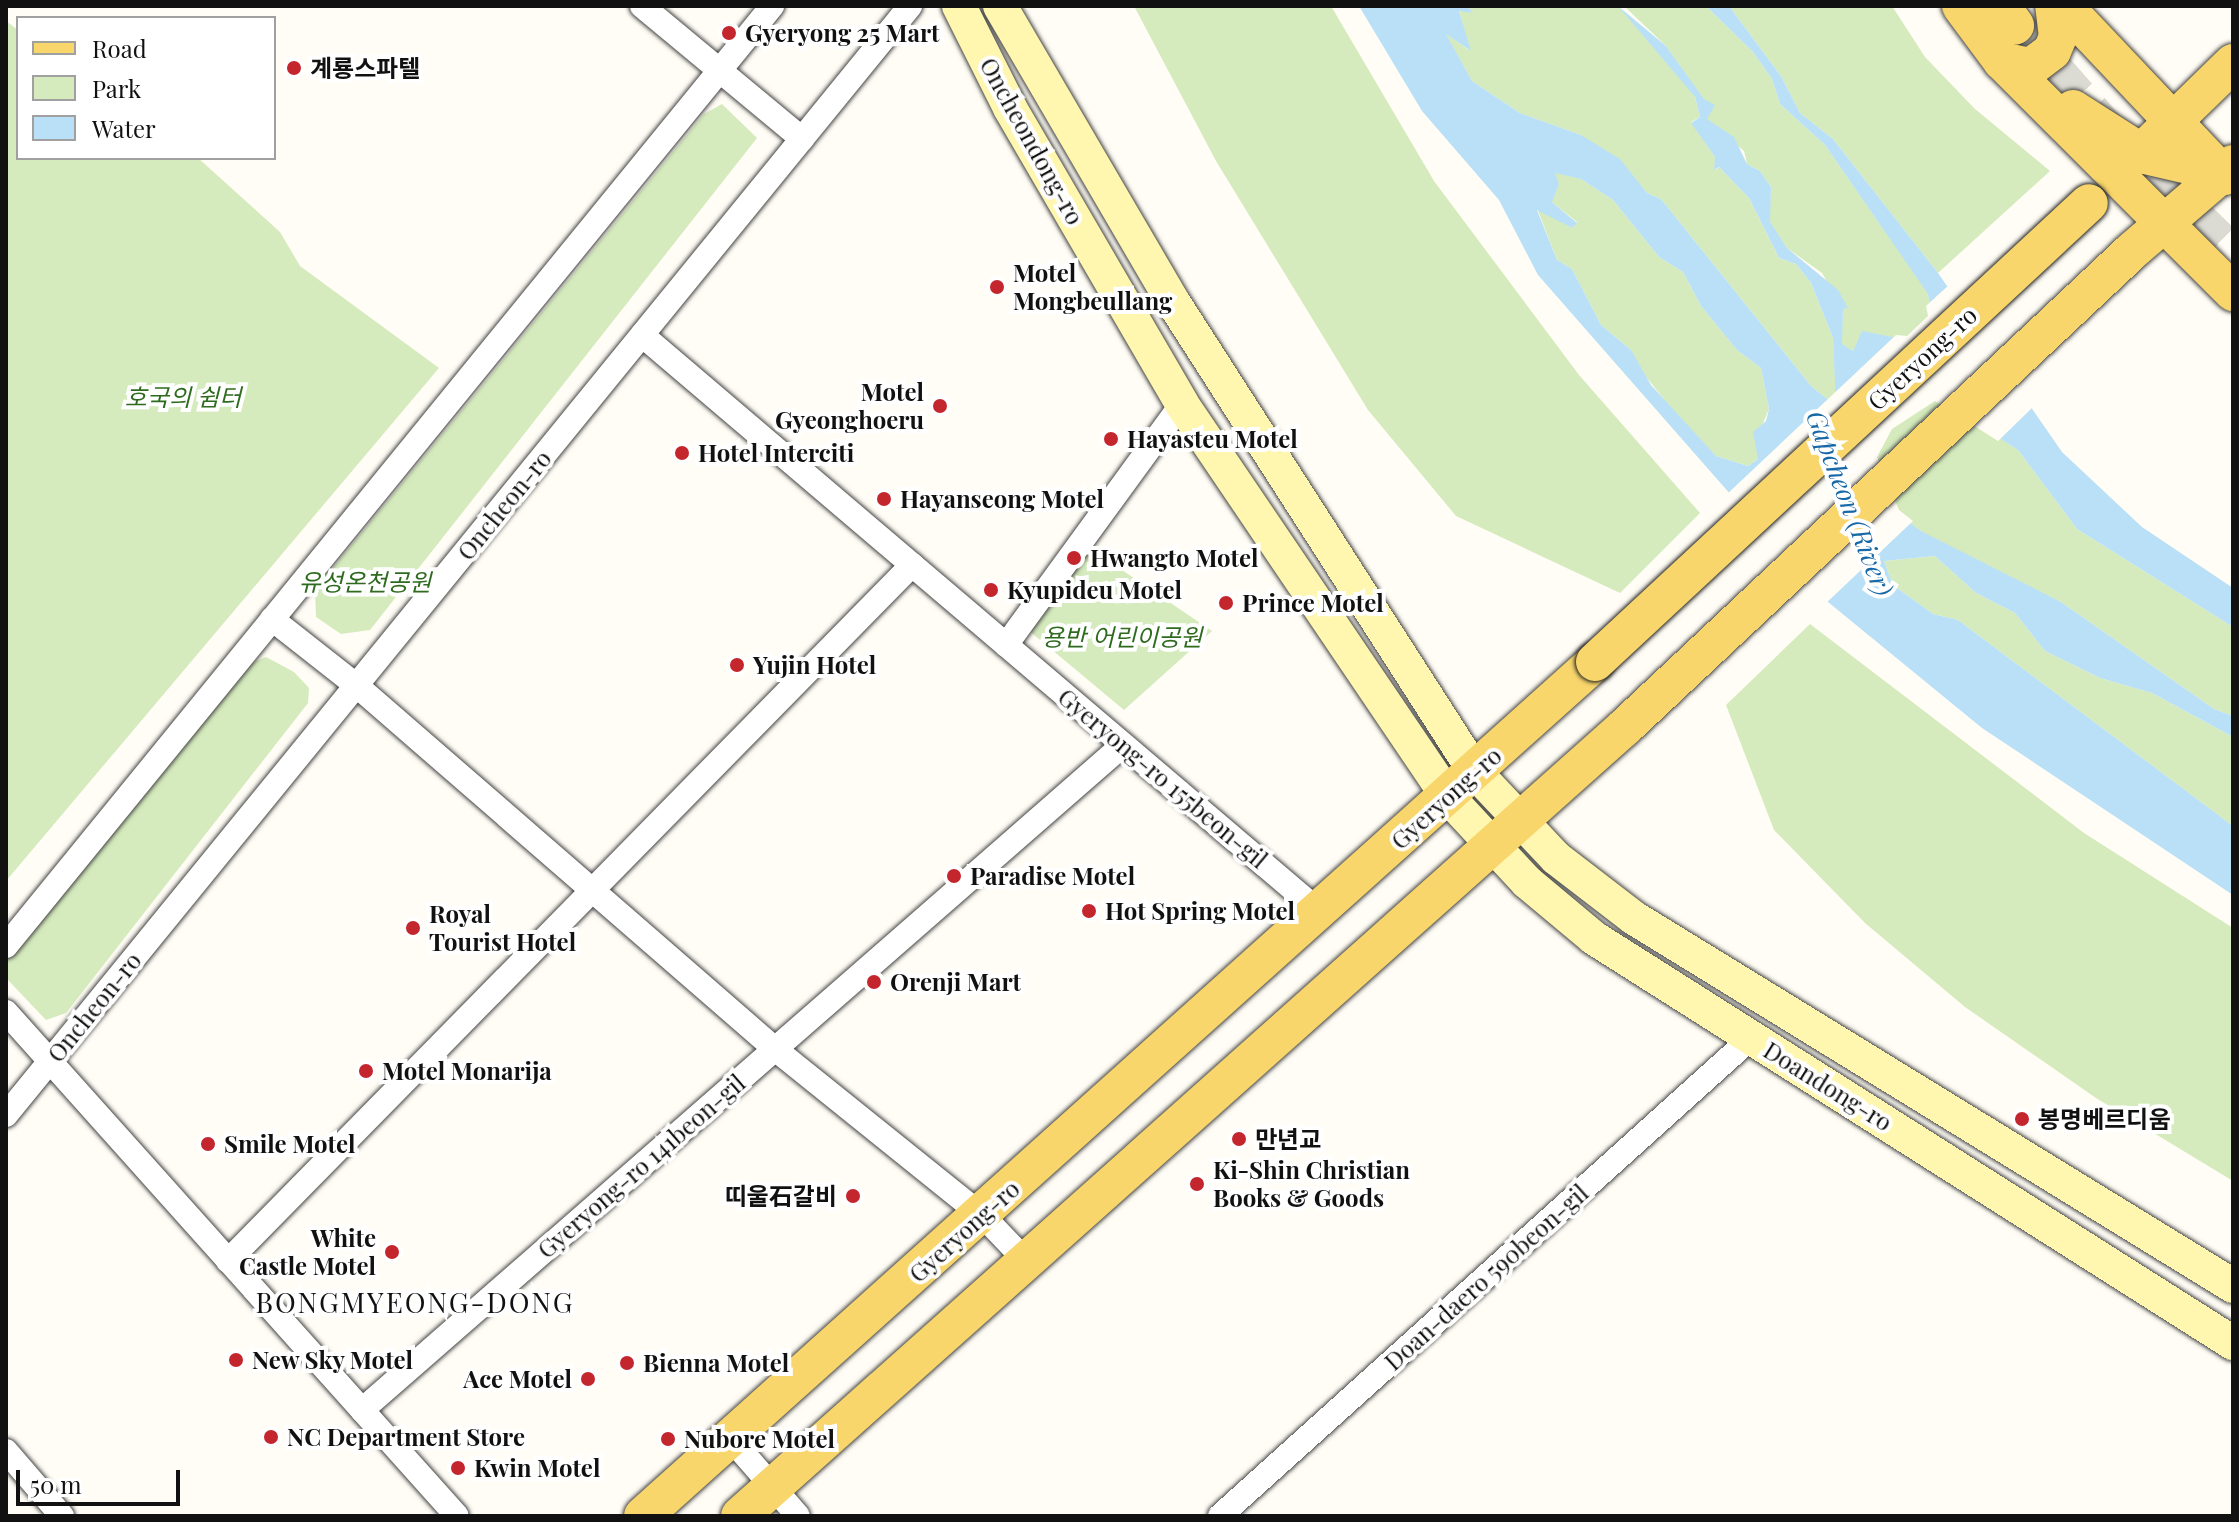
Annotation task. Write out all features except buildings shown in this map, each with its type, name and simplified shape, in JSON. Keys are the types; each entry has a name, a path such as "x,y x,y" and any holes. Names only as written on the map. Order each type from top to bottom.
{"main road":[{"name":"Oncheondong-ro","path":"959,6 1010,108 1182,404 1462,784"},
{"name":"Oncheondong-ro","path":"1000,6 1462,784"},
{"path":"1961,6 2002,61 2233,292"},
{"path":"2002,61 2031,67 2052,51 2058,37 2031,10"},
{"path":"2031,10 2230,174"},
{"path":"2002,61 2145,155 2230,174"},
{"name":"Gyeryong-ro","path":"643,1516 983,1216 1462,784 2089,203 2233,63"},
{"path":"740,1516 1641,712 2133,250 2230,174"},
{"name":"Doandong-ro","path":"1462,784 1507,831 1634,918 2233,1286"},
{"name":"Doandong-ro","path":"1507,831 1527,882 1594,938 2233,1343"}],"street":[{"path":"642,6 802,139"},
{"path":"6,946 772,6"},
{"name":"Oncheon-ro","path":"6,1115 910,6"},
{"name":"Gyeryong-ro 155beon-gil","path":"642,335 1320,912"},
{"path":"1006,645 1182,404"},
{"path":"228,1261 912,565"},
{"path":"272,619 356,685 775,1049 983,1216 1026,1261"},
{"name":"Gyeryong-ro 141beon-gil","path":"362,1410 1123,745"},
{"path":"6,1012 457,1516"},
{"name":"Doan-daero 590beon-gil","path":"1220,1516 1751,1038"},
{"path":"730,1438 798,1516"},
{"path":"6,1451 62,1516"}],"green space":[{"path":"1134,6 1331,6 1434,181 1579,375 1700,513 1620,593 1456,516 1368,410 1216,161"},
{"path":"1467,6 1618,6 1667,57 1695,97 1700,117 1691,122 1715,157 1715,170 1719,167 1749,198 1779,258 1796,264 1811,283 1833,338 1837,407 1811,386 1661,199 1647,193 1581,135 1520,113 1472,81 1445,33 1469,50 1459,10 1472,12"},
{"path":"1624,6 1706,6 1753,52 1772,79 1780,104 1825,145 1928,293 1932,317 1908,340 1863,332 1853,351 1841,344 1843,309 1822,273 1787,248 1769,222 1771,187 1760,171 1747,164 1744,151 1706,119 1704,100 1666,46"},
{"path":"1729,6 1892,6 1925,57 1975,109 2050,171 1938,273 1833,139 1800,113 1781,76"},
{"name":"호국의 쉼터","path":"6,21 16,28 16,160 200,160 280,232 300,266 439,368 6,881"},
{"name":"유성온천공원","path":"722,104 757,138 370,630 341,634 316,617 315,590 704,114"},
{"path":"1554,172 1581,179 1613,200 1659,257 1683,272 1701,306 1737,350 1761,368 1769,409 1761,428 1759,458 1748,466 1716,456 1681,421 1636,364 1631,350 1601,325 1572,269 1557,260 1537,208 1572,228 1577,222 1552,202"},
{"path":"1935,396 2018,450 2077,529 2233,627 2233,716 2214,709 2061,602 1934,541 1895,512 1873,456 1889,426"},
{"name":"용반 어린이공원","path":"1088,547 1212,631 1124,710 1027,629"},
{"path":"1935,556 1976,593 2015,613 2045,651 2100,678 2152,693 2233,737 2233,826 1958,620 1933,614 1893,585 1884,561"},
{"path":"1810,624 2084,833 2233,928 2233,1181 2096,1098 1965,1007 1865,923 1774,830 1726,705"},
{"name":"유성온천공원","path":"266,657 294,672 309,688 308,703 66,1013 46,1020 6,978 6,951 248,664"}],"water":[{"name":"Gapcheon (River)","path":"1359,6 1467,6 1473,13 1459,11 1471,51 1446,34 1472,81 1520,113 1581,135 1620,159 1647,193 1661,199 1811,386 1836,406 1833,338 1811,283 1796,264 1779,258 1749,198 1719,167 1714,170 1715,157 1691,123 1700,117 1695,97 1618,6 1666,46 1704,99 1715,105 1707,119 1734,137 1747,164 1760,171 1771,187 1770,222 1787,248 1838,290 1848,308 1843,309 1842,344 1853,351 1862,331 1908,340 1932,317 1928,294 1825,145 1780,104 1772,79 1753,52 1706,6 1729,6 1781,76 1800,113 1833,139 1938,273 2062,452 2142,527 2233,588 2233,627 2077,529 2018,450 1935,397 1889,426 1873,456 1895,512 1921,531 2061,602 2214,709 2233,716 2233,737 2152,693 2100,678 2045,651 2015,613 1976,593 1935,556 1884,561 1893,585 1933,614 1958,620 2233,826 2233,895 1982,728 1817,593 1538,275 1499,200 1422,111","holes":["1555,173 1581,179 1613,200 1659,257 1683,272 1701,306 1737,350 1761,368 1769,409 1766,421 1753,432 1758,459 1748,466 1716,456 1651,385 1631,350 1601,325 1572,269 1557,260 1537,210 1572,228 1577,223 1552,202 1559,184"]}],"pier":[{"path":"1950,284 2034,406 1998,441 1935,401 1892,429 1877,457 1899,510 1913,521 1824,605 1725,496 1896,335 1907,336 1928,316 1926,306"}],"tunnel":[{"path":"2015,25 2112,135 2233,254"}],"place":[{"name":"Gyeryong 25 Mart","path":"729,33"},
{"name":"계룡스파텔","path":"294,68"},
{"name":"Motel Mongbeullang","path":"997,287"},
{"name":"Motel Gyeonghoeru","path":"940,406"},
{"name":"Hayasteu Motel","path":"1111,439"},
{"name":"Hotel Interciti","path":"682,453"},
{"name":"Hayanseong Motel","path":"884,499"},
{"name":"Hwangto Motel","path":"1074,558"},
{"name":"Kyupideu Motel","path":"991,590"},
{"name":"Prince Motel","path":"1226,603"},
{"name":"Yujin Hotel","path":"737,665"},
{"name":"Paradise Motel","path":"954,876"},
{"name":"Hot Spring Motel","path":"1089,911"},
{"name":"Royal Tourist Hotel","path":"413,928"},
{"name":"Orenji Mart","path":"874,982"},
{"name":"Motel Monarija","path":"366,1071"},
{"name":"봉명베르디움","path":"2022,1119"},
{"name":"만년교","path":"1239,1139"},
{"name":"Smile Motel","path":"208,1144"},
{"name":"Ki-Shin Christian Books & Goods","path":"1197,1184"},
{"name":"띠울石갈비","path":"853,1196"},
{"name":"White Castle Motel","path":"392,1252"},
{"name":"New Sky Motel","path":"236,1360"},
{"name":"Bienna Motel","path":"627,1363"},
{"name":"Ace Motel","path":"588,1379"},
{"name":"NC Department Store","path":"271,1437"},
{"name":"Nubore Motel","path":"668,1439"},
{"name":"Kwin Motel","path":"458,1468"}],"district":[{"name":"BONGMYEONG-DONG","path":"415,1302"}]}
